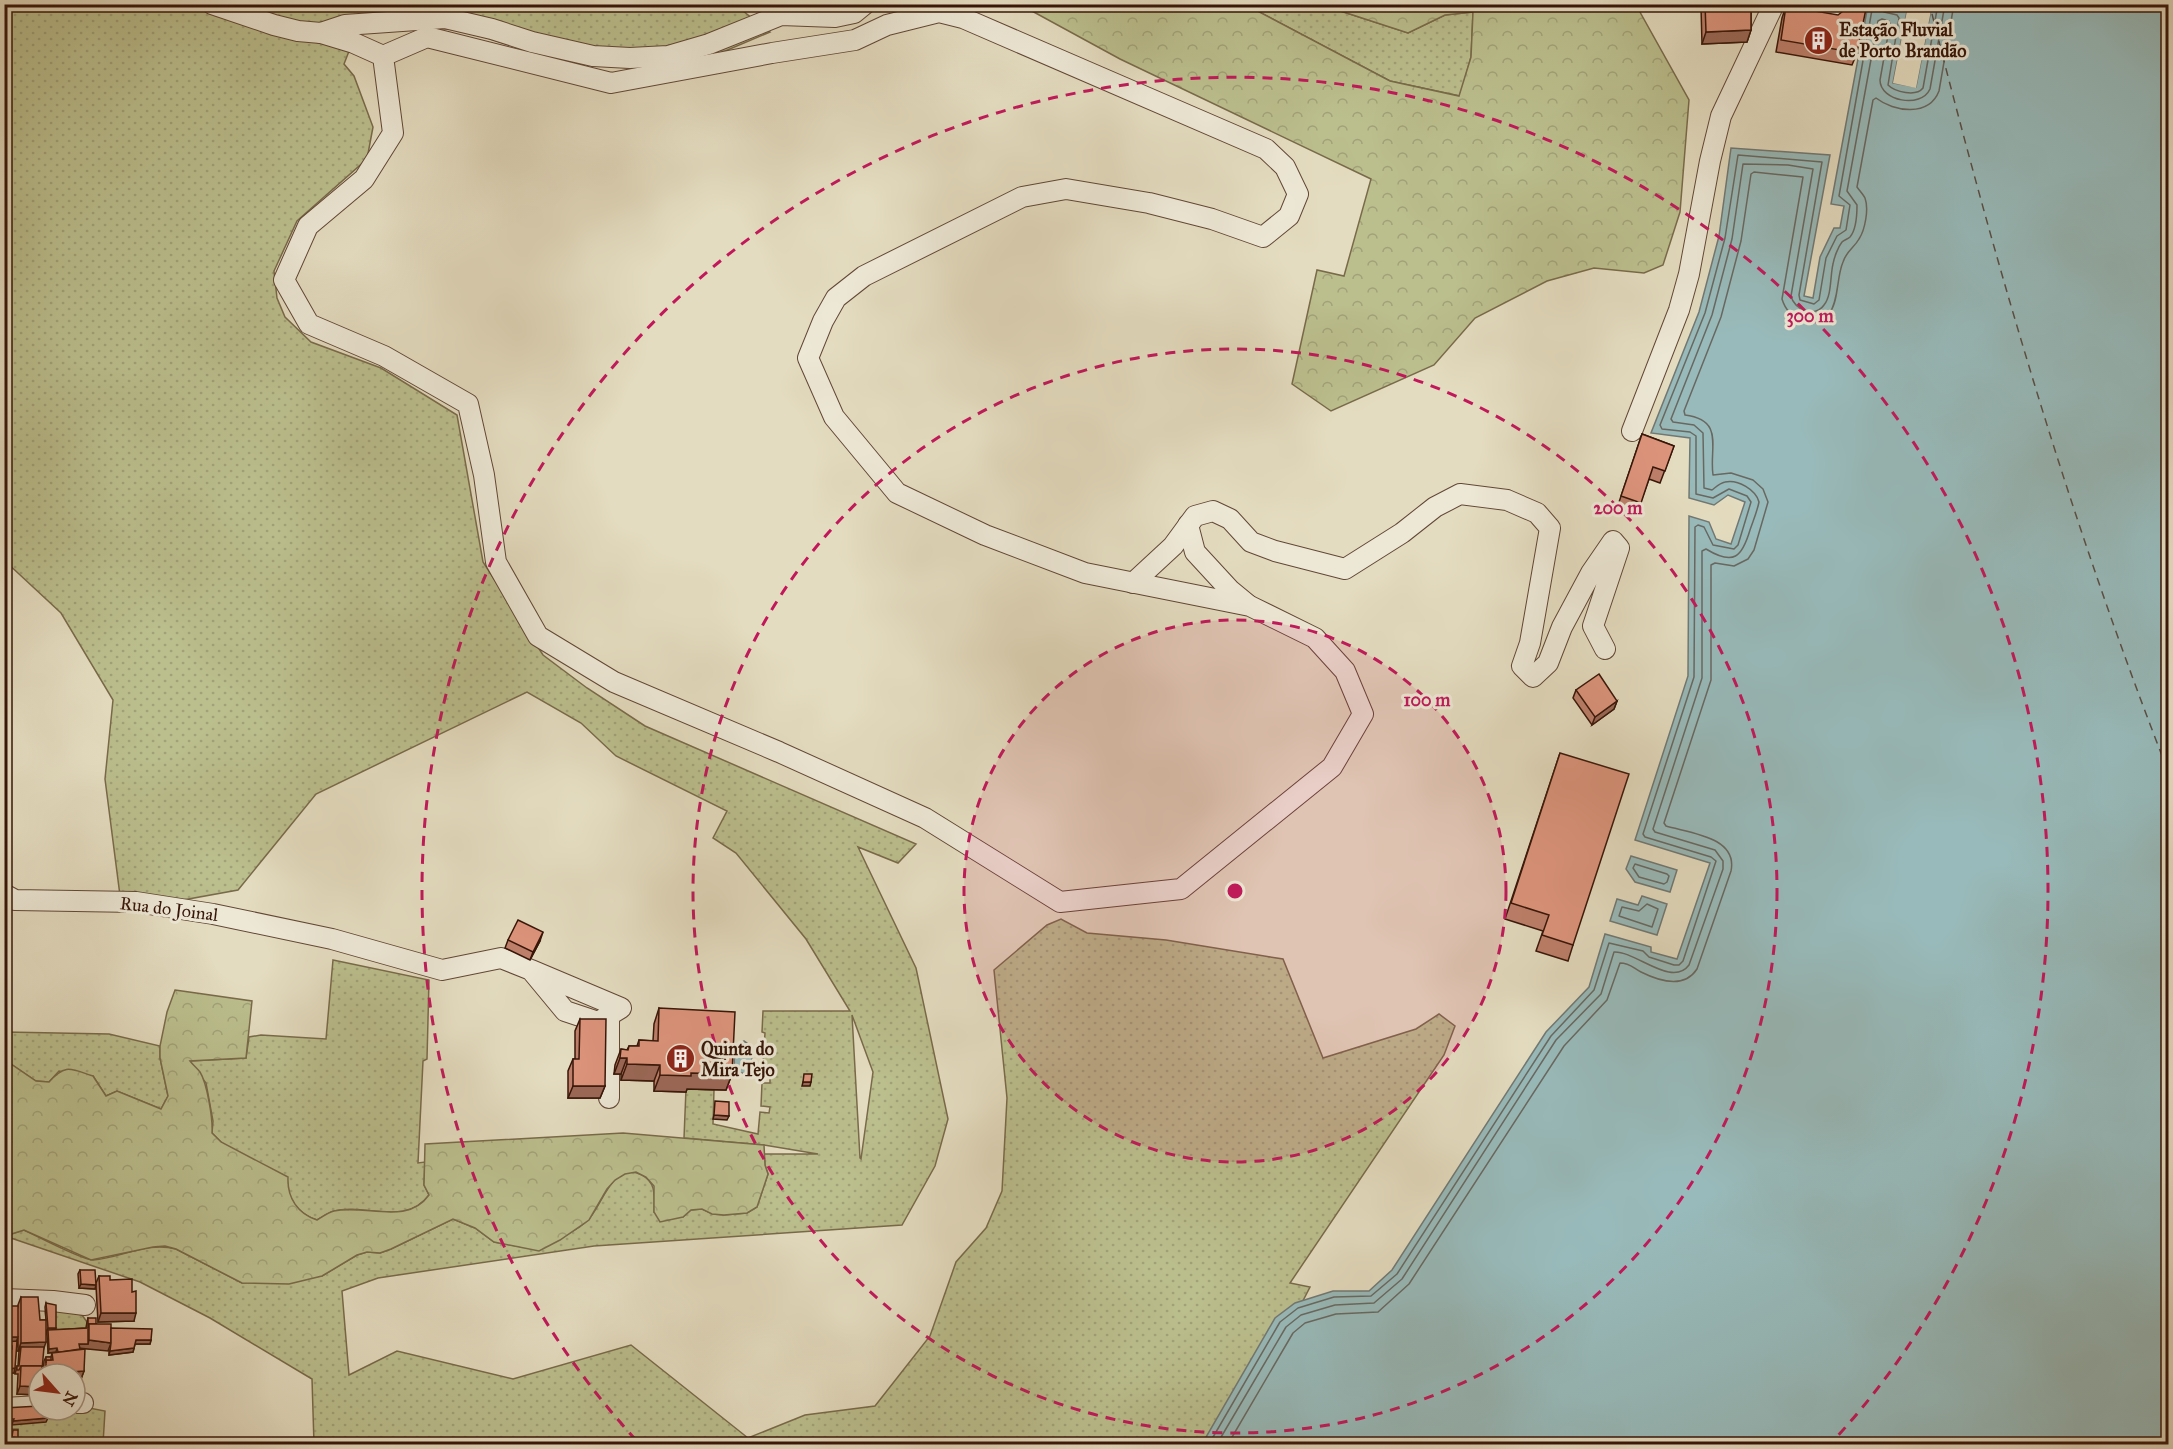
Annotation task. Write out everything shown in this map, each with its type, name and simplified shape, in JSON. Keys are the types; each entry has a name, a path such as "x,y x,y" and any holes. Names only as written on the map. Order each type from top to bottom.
{"street":[{"path":"212,4 274,25 298,31 321,33 354,43 383,56 427,37 611,83 772,52 855,40 887,25 939,12 963,18 1266,149 1286,167 1298,195 1289,216 1263,237 1212,219 1149,202 1066,189 1022,197 864,276 836,298 808,358 834,417 897,493 985,535 1085,573 1250,606"},
{"path":"321,33 345,25 445,18 492,28 532,42 592,56 668,56 709,44 780,15 835,17 854,13 865,4"},
{"path":"1632,431 1679,310 1689,274 1710,161 1721,116 1774,4"},
{"path":"1781,4 1820,13 1837,4"},
{"path":"383,56 393,133 364,179 308,226 284,280 309,324 384,356 468,404 484,475 496,562 538,636 614,682 779,752 925,818 1060,902 1181,889 1332,767 1363,714 1345,671 1315,638 1250,606 1230,590 1195,552 1188,525"},
{"path":"1133,583 1173,546 1195,516 1214,511 1230,519 1251,542 1345,569 1402,533 1435,507 1460,494 1507,500 1537,513 1550,528 1530,643 1521,666 1533,676 1548,663 1562,627 1591,573 1613,541 1619,548 1593,626 1605,649"},
{"name":"Rua do Joinal","path":"5,898 136,902 213,914 332,939 442,970 501,958 531,970 565,1011 598,1022 609,1015 609,1098"},
{"path":"4,1299 85,1305"},
{"path":"4,1408 27,1407"}],"green space":[{"path":"734,4 770,32 704,60 645,69 569,63 457,29 358,28 344,64 354,76 373,127 367,159 297,221 274,271 277,298 285,317 311,342 381,368 457,415 483,562 543,655 587,688 645,726 916,844 898,863 858,847 916,968 948,1119 935,1166 902,1225 594,1246 378,1278 342,1291 349,1375 397,1351 513,1379 631,1345 748,1438 805,1415 875,1406 930,1336 956,1262 986,1228 1002,1191 1007,1098 994,970 1047,925 1061,919 1087,933 1166,940 1283,959 1323,1058 1416,1029 1439,1014 1455,1026 1444,1055 1290,1283 1310,1287 1277,1351 1205,1444 314,1444 312,1379 210,1318 140,1282 5,1236 24,1230 70,1252 93,1260 145,1248 176,1249 242,1283 322,1276 357,1255 367,1252 380,1253 391,1249 453,1219 475,1228 494,1242 539,1250 587,1221 615,1179 632,1172 642,1175 650,1182 654,1191 654,1212 683,1217 691,1210 702,1209 713,1214 724,1215 747,1213 757,1207 768,1174 764,1154 818,1154 764,1145 684,1138 686,1089 714,1090 713,1124 758,1134 760,1112 769,1113 770,1107 761,1106 762,1083 770,1083 770,1077 762,1076 765,1033 762,1032 763,1011 850,1011 806,939 736,853 713,838 727,811 616,756 581,723 527,692 316,794 238,890 122,911 105,779 113,700 61,613 5,561 4,5","holes":["852,1015 873,1072 861,1159"]},
{"path":"1030,4 1246,5 1390,81 1459,96 1471,57 1473,12 1445,15 1408,33 1322,5 1636,5 1689,100 1680,212 1663,265 1644,273 1594,268 1547,281 1475,318 1434,365 1331,411 1292,384 1317,270 1344,276 1371,179 1120,59 1030,10"},
{"path":"1246,5 1322,5 1408,33 1445,15 1473,12 1471,57 1460,96 1390,81"},
{"path":"333,960 429,980 427,1059 423,1061 418,1163 425,1162 424,1185 429,1195 420,1205 409,1210 385,1212 346,1209 332,1212 317,1220 307,1216 298,1209 287,1189 221,1142 212,1133 213,1121 206,1083 189,1061 246,1058 249,1037 261,1035 326,1039"},
{"path":"175,990 252,1001 246,1058 190,1061 200,1072 205,1084 212,1133 221,1142 288,1177 289,1192 295,1204 304,1214 317,1220 334,1211 398,1212 409,1210 420,1204 429,1195 424,1185 425,1144 623,1133 764,1145 768,1174 757,1207 747,1213 724,1215 712,1214 702,1209 691,1210 683,1217 660,1222 654,1212 654,1186 646,1177 636,1172 625,1174 615,1180 607,1189 589,1220 539,1251 494,1242 475,1228 453,1219 391,1249 380,1253 367,1252 357,1255 322,1276 289,1284 242,1283 176,1249 165,1246 91,1260 24,1230 5,1236 5,1060 36,1081 49,1082 60,1072 69,1069 79,1071 93,1076 106,1096 117,1091 161,1109 168,1096 160,1058 160,1046 167,1012"},
{"path":"5,1032 109,1034 160,1046 160,1058 168,1096 161,1109 117,1091 106,1096 93,1076 59,1071 49,1082 36,1081 5,1060"},
{"path":"45,1307 82,1315 87,1322 86,1332 47,1334"},
{"path":"87,1408 105,1411 103,1444 5,1444 5,1434 17,1434 18,1429 5,1429 5,1411 27,1411 27,1422 87,1422"}],"water":[{"path":"1868,5 1907,11 1893,83 1916,87 1932,5 2168,5 2168,1444 1202,1444 1275,1318 1295,1303 1333,1291 1369,1291 1392,1270 1546,1032 1589,987 1605,934 1651,947 1651,952 1677,959 1710,863 1635,840 1688,676 1689,516 1709,522 1716,539 1731,544 1745,502 1728,495 1714,505 1689,498 1690,438 1651,433 1699,312 1719,236 1731,148 1830,155 1804,296 1813,298 1820,257 1834,228 1840,228 1844,206 1831,204"},
{"path":"1631,856 1677,870 1670,892 1635,882 1626,869"},
{"path":"1642,896 1667,904 1657,935 1610,921 1617,899 1638,905"},
{"path":"744,1041 750,1047 752,1056 747,1073 741,1073 737,1070 734,1060 737,1049"}],"pier":[{"path":"1889,4 1910,10 1896,81 1914,84 1929,4 1932,5 1916,88 1893,83 1907,11 1873,5"}],"building":[{"path":"1705,4 1751,4 1751,30 1706,32"},
{"name":"Estação Fluvial de Porto Brandão","path":"1852,4 1867,4 1857,53 1781,40 1786,6 1838,15"},
{"path":"1642,434 1674,446 1665,471 1653,467 1641,503 1621,496"},
{"path":"1599,674 1617,701 1595,717 1576,690"},
{"path":"1560,753 1629,774 1573,945 1542,935 1549,915 1511,903"},
{"path":"518,920 543,932 533,952 508,940"},
{"name":"Quinta do Mira Tejo","path":"659,1008 735,1012 732,1074 660,1075 660,1065 627,1064 627,1058 620,1058 621,1049 628,1050 629,1046 639,1046 639,1040 658,1041"},
{"path":"580,1019 606,1019 605,1086 573,1086 573,1059 579,1059"},
{"path":"804,1074 812,1074 811,1082 803,1082"},
{"path":"715,1101 729,1102 729,1116 714,1115"},
{"path":"80,1270 95,1270 96,1285 81,1284"},
{"path":"99,1276 110,1276 110,1280 132,1279 132,1292 136,1291 136,1313 101,1313"},
{"path":"21,1297 38,1297 40,1320 46,1320 46,1342 21,1343"},
{"path":"46,1303 56,1305 56,1328 48,1328"},
{"path":"4,1306 18,1306 18,1337 4,1337"},
{"path":"88,1318 96,1318 96,1324 89,1324 88,1328"},
{"path":"89,1324 111,1324 111,1343 89,1340"},
{"path":"88,1328 88,1344 79,1344 80,1349 58,1352 57,1348 49,1349 48,1330"},
{"path":"111,1328 152,1329 151,1340 136,1340 134,1348 110,1351"},
{"path":"17,1341 15,1368 9,1369 9,1366 4,1366 4,1349 12,1349 12,1346 4,1346 4,1342"},
{"path":"21,1347 44,1347 43,1362 27,1362 27,1366 21,1366 17,1370"},
{"path":"85,1349 84,1362 46,1362 46,1360 53,1360 52,1353"},
{"path":"21,1366 27,1366 27,1386 20,1386"},
{"path":"27,1407 27,1420 13,1421 14,1419 11,1419 11,1424 4,1424 4,1408"},
{"path":"13,1430 18,1430 18,1438 12,1437"}],"ferry route":[{"path":"1939,4 1931,10 2009,299 2099,584 2168,771"}],"place":[{"name":"Estação Fluvial de Porto Brandão","path":"1818,40"},
{"name":"Quinta do Mira Tejo","path":"680,1059"}]}
